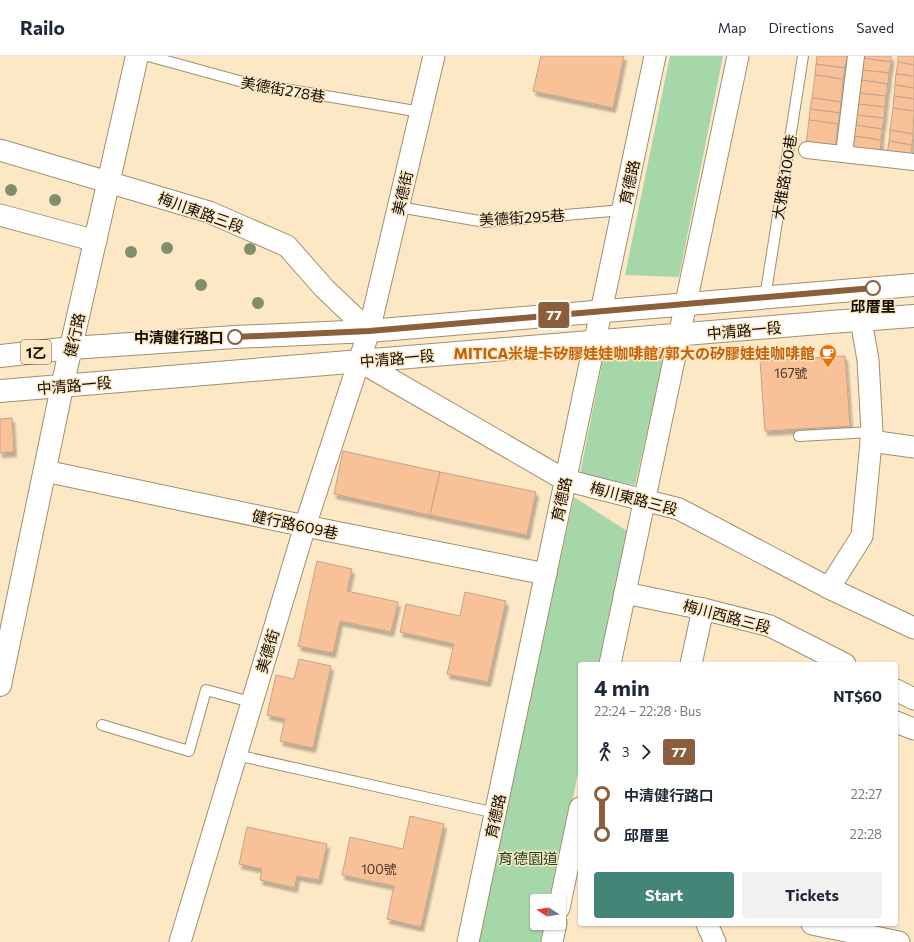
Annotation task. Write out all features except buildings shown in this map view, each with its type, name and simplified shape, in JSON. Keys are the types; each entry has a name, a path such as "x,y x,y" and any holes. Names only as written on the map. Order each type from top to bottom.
{"main road":[{"name":"健行路","path":"0,685 62,387 137,56"},
{"name":"中清路一段","path":"0,356 71,348 235,337 369,331 914,285"},
{"name":"中清路一段","path":"0,391 914,316"}],"street":[{"name":"美德街","path":"180,942 305,526 369,331 434,56"},
{"name":"育德路","path":"468,942 655,56"},
{"path":"610,662 738,56"},
{"path":"844,154 856,56"},
{"name":"梅川東路三段","path":"0,150 209,212 286,246 324,288 369,331"},
{"path":"808,150 914,162"},
{"path":"0,215 96,241"},
{"path":"829,588 862,536 872,436 868,360 861,320"},
{"name":"梅川東路三段","path":"359,361 565,480 679,509 829,588 914,628"},
{"path":"872,436 914,447"},
{"name":"健行路609巷","path":"45,471 305,526 546,574"},
{"name":"梅川西路三段","path":"625,593 703,609 770,626 841,662"},
{"path":"691,662 703,609"},
{"path":"898,691 914,699"},
{"path":"898,723 914,729"},
{"path":"565,894 573,876 578,827"},
{"path":"708,926 715,942"},
{"path":"821,929 899,942"},
{"path":"552,942 555,930"}],"lane":[{"name":"美德街278巷","path":"148,56 243,82 421,112"},
{"name":"大雅路100巷","path":"765,298 803,56"},
{"name":"美德街295巷","path":"399,207 485,222 623,210"},
{"path":"800,436 872,436"},
{"path":"102,725 189,751 206,690 251,702"},
{"path":"236,755 496,813"}],"green space":[{"path":"670,56 723,56 679,277 625,275"},
{"path":"666,349 635,485 580,474 604,354"},
{"name":"育德園道","path":"574,497 627,531 600,662 578,662 578,773 553,894 530,894 530,930 547,930 544,942 476,942"}],"bus line":[{"name":"77","path":"235,337 369,331 873,288"}],"place":[{"name":"邱厝里","path":"873,288"},
{"name":"中清健行路口","path":"235,337"},
{"name":"MITICA米堤卡矽膠娃娃咖啡館/郭大の矽膠娃娃咖啡館","path":"828,368"}]}
